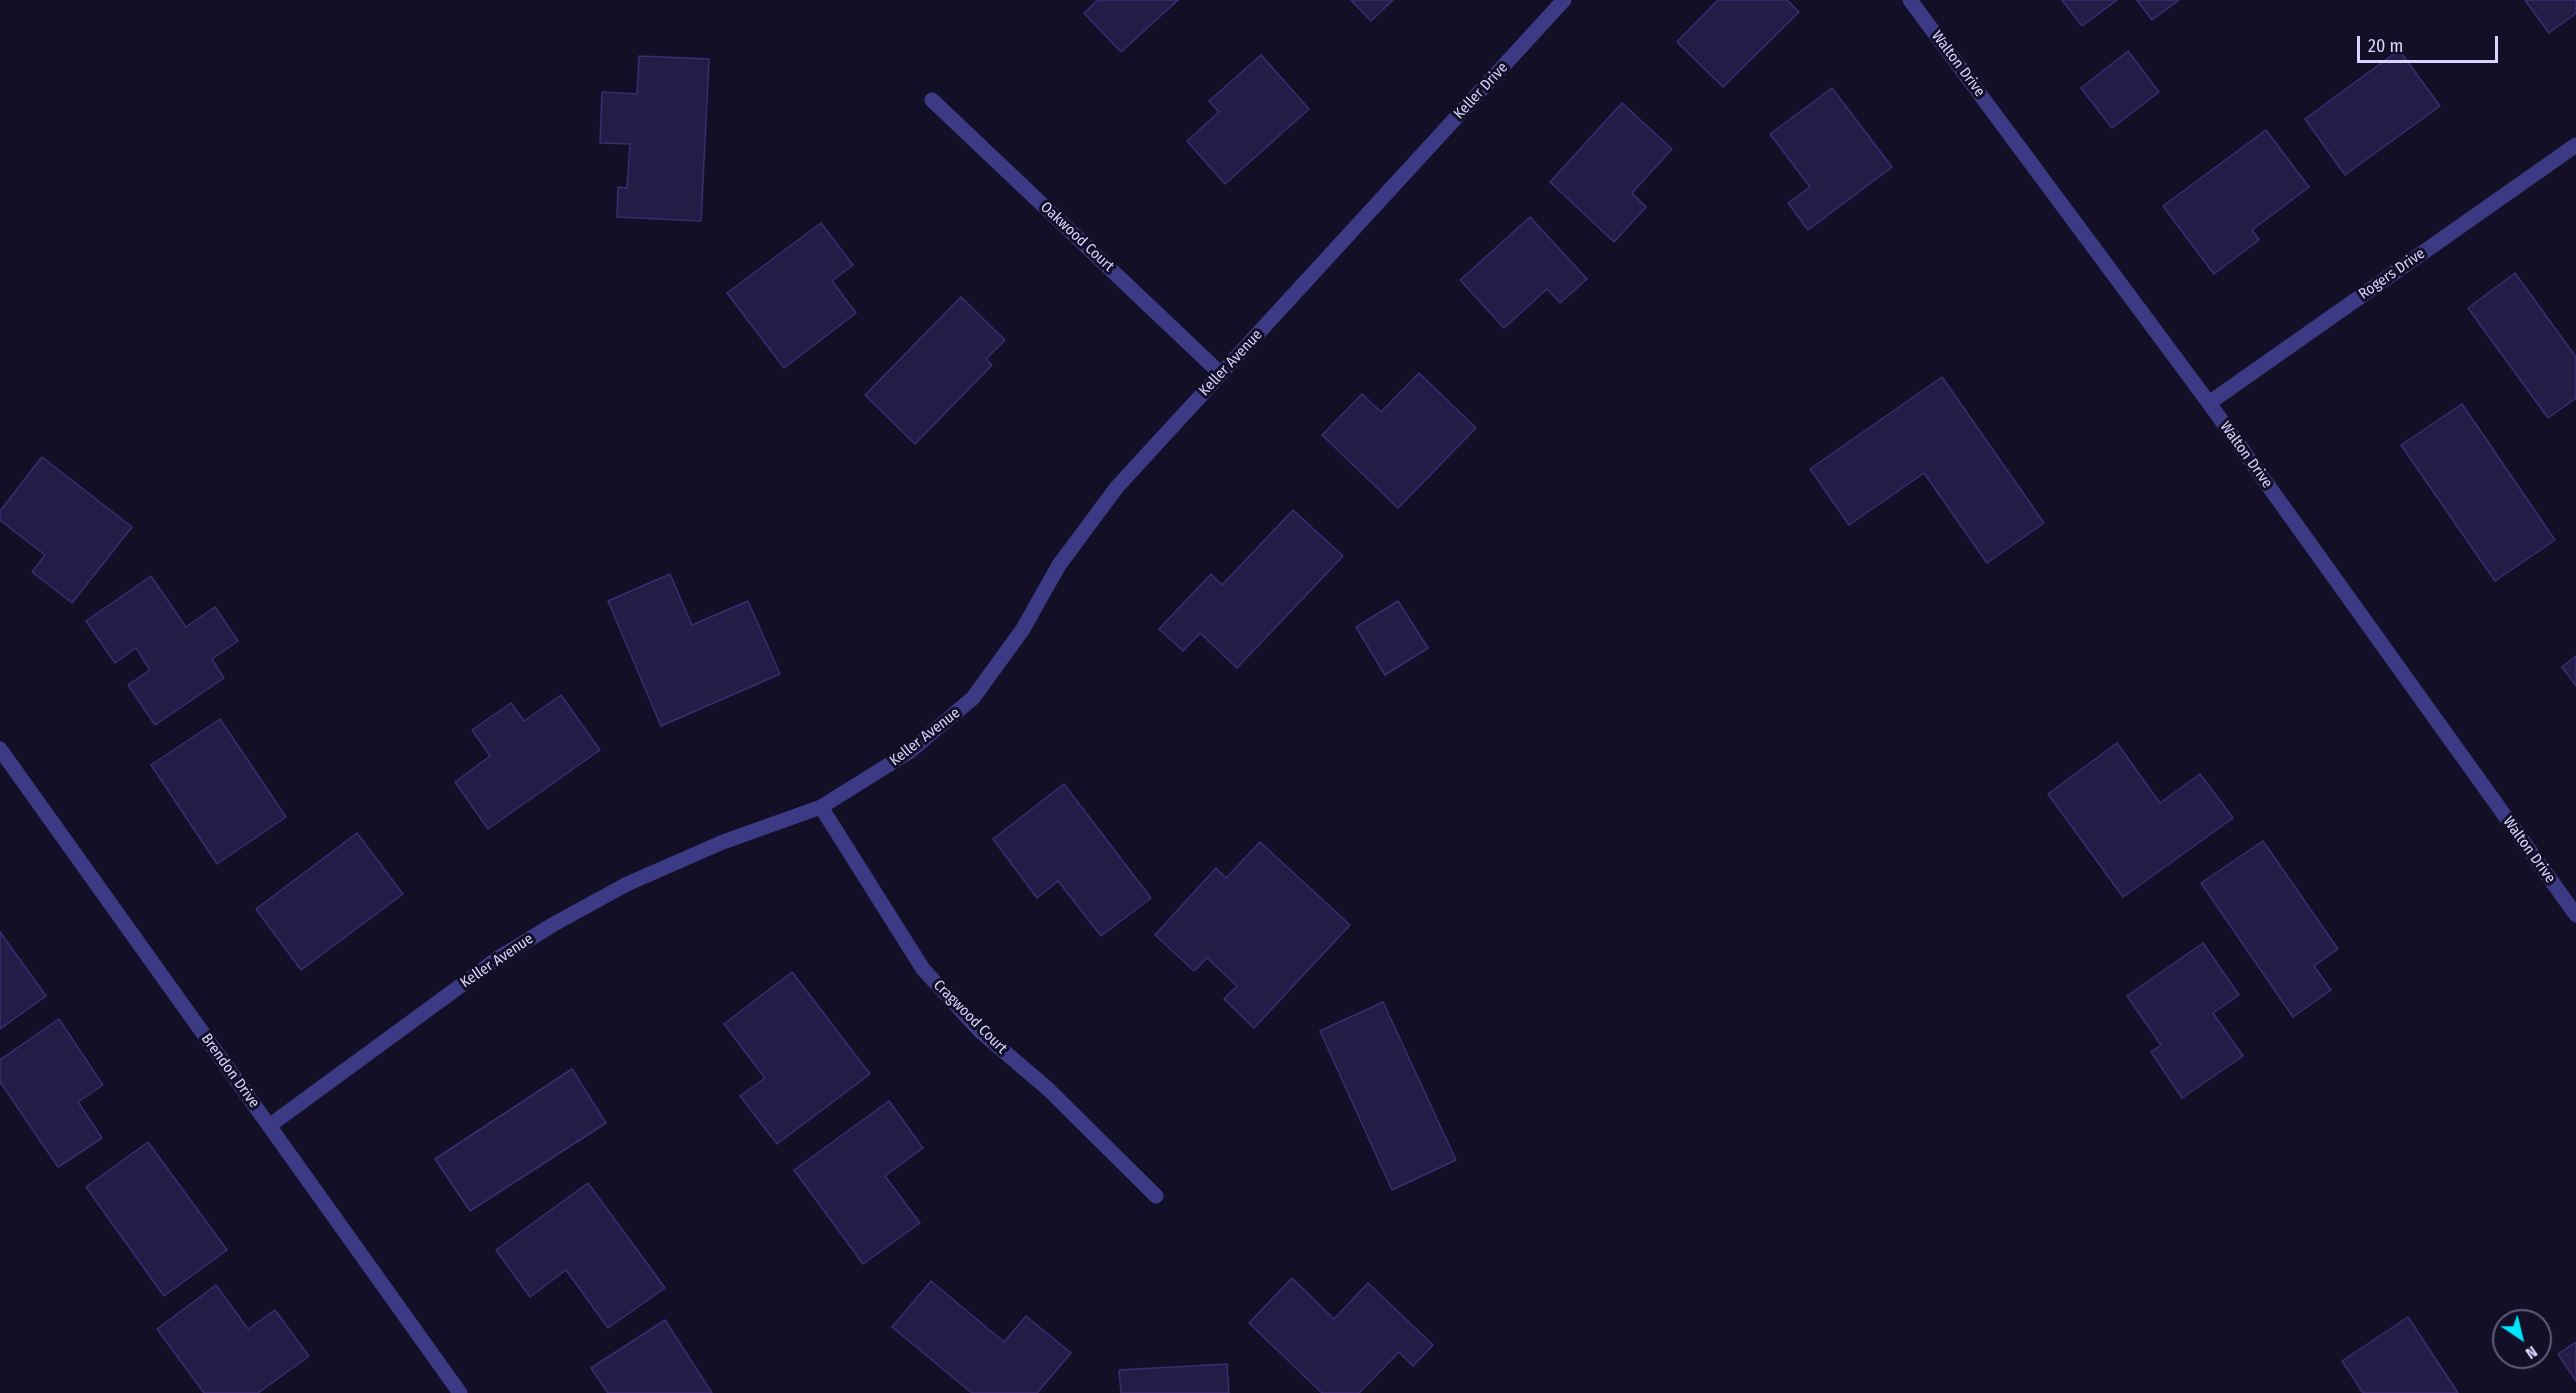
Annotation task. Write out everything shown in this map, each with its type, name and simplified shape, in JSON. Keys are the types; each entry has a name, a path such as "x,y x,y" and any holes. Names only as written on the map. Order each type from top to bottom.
{"street":[{"name":"Keller Drive","path":"1397,182 1564,0"},
{"name":"Walton Drive","path":"1910,0 2209,403 2576,915"},
{"name":"Oakwood Court","path":"932,100 1221,374"},
{"name":"Rogers Drive","path":"2209,403 2576,145"},
{"name":"Keller Avenue","path":"269,1126 497,959 554,924 627,884 723,842 821,807 909,752 973,698 1023,629 1059,565 1117,487 1397,182"},
{"name":"Brendon Drive","path":"0,750 460,1393"},
{"name":"Cragwood Court","path":"821,807 923,969 980,1031 1048,1089 1156,1196"}],"building":[{"path":"1098,0 1178,0 1121,52 1084,13"},
{"path":"1351,0 1393,0 1371,21"},
{"path":"1718,0 1787,0 1799,12 1723,87 1677,42"},
{"path":"2062,0 2117,0 2082,26"},
{"path":"2137,0 2179,0 2152,20"},
{"path":"2525,0 2576,0 2576,13 2549,33"},
{"path":"2399,50 2440,106 2345,175 2305,119"},
{"path":"2128,51 2159,92 2112,128 2081,88"},
{"path":"1261,55 1309,109 1225,184 1187,141 1219,112 1209,101"},
{"path":"639,56 709,59 701,221 617,217 618,187 627,188 630,144 600,143 602,92 637,94"},
{"path":"1832,88 1892,167 1808,230 1788,203 1810,187 1770,134"},
{"path":"1622,103 1672,149 1632,193 1646,207 1614,242 1550,182"},
{"path":"2266,130 2309,187 2252,230 2259,240 2214,274 2163,206"},
{"path":"1530,217 1587,279 1560,303 1547,289 1504,328 1460,280"},
{"path":"821,223 853,265 832,281 856,313 784,368 727,293"},
{"path":"2515,273 2576,357 2576,398 2548,418 2468,308"},
{"path":"961,297 1005,340 986,359 992,365 915,444 865,395"},
{"path":"1419,373 1476,428 1398,508 1322,435 1362,394 1381,412"},
{"path":"1942,377 2044,523 1987,563 1924,473 1849,525 1810,469"},
{"path":"2462,404 2555,540 2495,581 2401,445"},
{"path":"42,457 132,527 72,603 32,572 45,555 0,520 0,511"},
{"path":"1293,510 1343,556 1237,668 1200,633 1183,651 1159,629 1211,574 1222,585"},
{"path":"670,574 692,625 748,601 780,674 661,726 608,601"},
{"path":"151,576 186,627 215,607 238,641 212,659 224,678 155,725 128,685 150,670 136,648 115,663 86,621"},
{"path":"1398,601 1428,648 1385,675 1356,627"},
{"path":"2576,656 2576,686 2562,667"},
{"path":"561,695 600,750 488,829 455,782 490,756 472,730 511,703 524,721"},
{"path":"220,719 286,817 217,864 151,765"},
{"path":"2117,743 2160,803 2200,774 2233,818 2123,897 2048,794"},
{"path":"1064,784 1151,898 1101,936 1058,881 1037,898 993,839"},
{"path":"357,833 403,894 301,970 256,909"},
{"path":"2263,841 2338,949 2314,966 2331,990 2293,1017 2201,883"},
{"path":"1260,842 1350,925 1254,1028 1224,999 1237,986 1207,958 1194,971 1155,935 1216,868 1226,878"},
{"path":"0,932 46,996 0,1029"},
{"path":"2203,943 2239,995 2213,1013 2243,1056 2182,1098 2151,1052 2161,1045 2127,996"},
{"path":"792,972 870,1074 777,1144 740,1096 765,1078 724,1024"},
{"path":"1383,1002 1456,1160 1392,1190 1320,1031"},
{"path":"59,1019 103,1085 78,1102 102,1138 58,1167 0,1082 0,1060"},
{"path":"572,1069 606,1123 470,1211 435,1159"},
{"path":"889,1101 923,1148 885,1176 920,1223 863,1264 794,1170"},
{"path":"148,1142 227,1250 164,1296 86,1187"},
{"path":"588,1183 665,1288 608,1328 566,1270 530,1297 496,1250"},
{"path":"1292,1278 1334,1319 1368,1283 1433,1345 1413,1366 1399,1352 1359,1393 1322,1393 1249,1323"},
{"path":"931,1281 1004,1342 1026,1316 1071,1353 1037,1393 972,1393 892,1327"},
{"path":"216,1285 248,1329 275,1310 309,1356 258,1393 204,1393 157,1329"},
{"path":"2408,1317 2458,1393 2363,1393 2342,1361"},
{"path":"665,1320 712,1393 608,1393 591,1368"},
{"path":"2576,1342 2576,1381 2558,1354"},
{"path":"1227,1364 1229,1393 1121,1393 1119,1370"}]}
